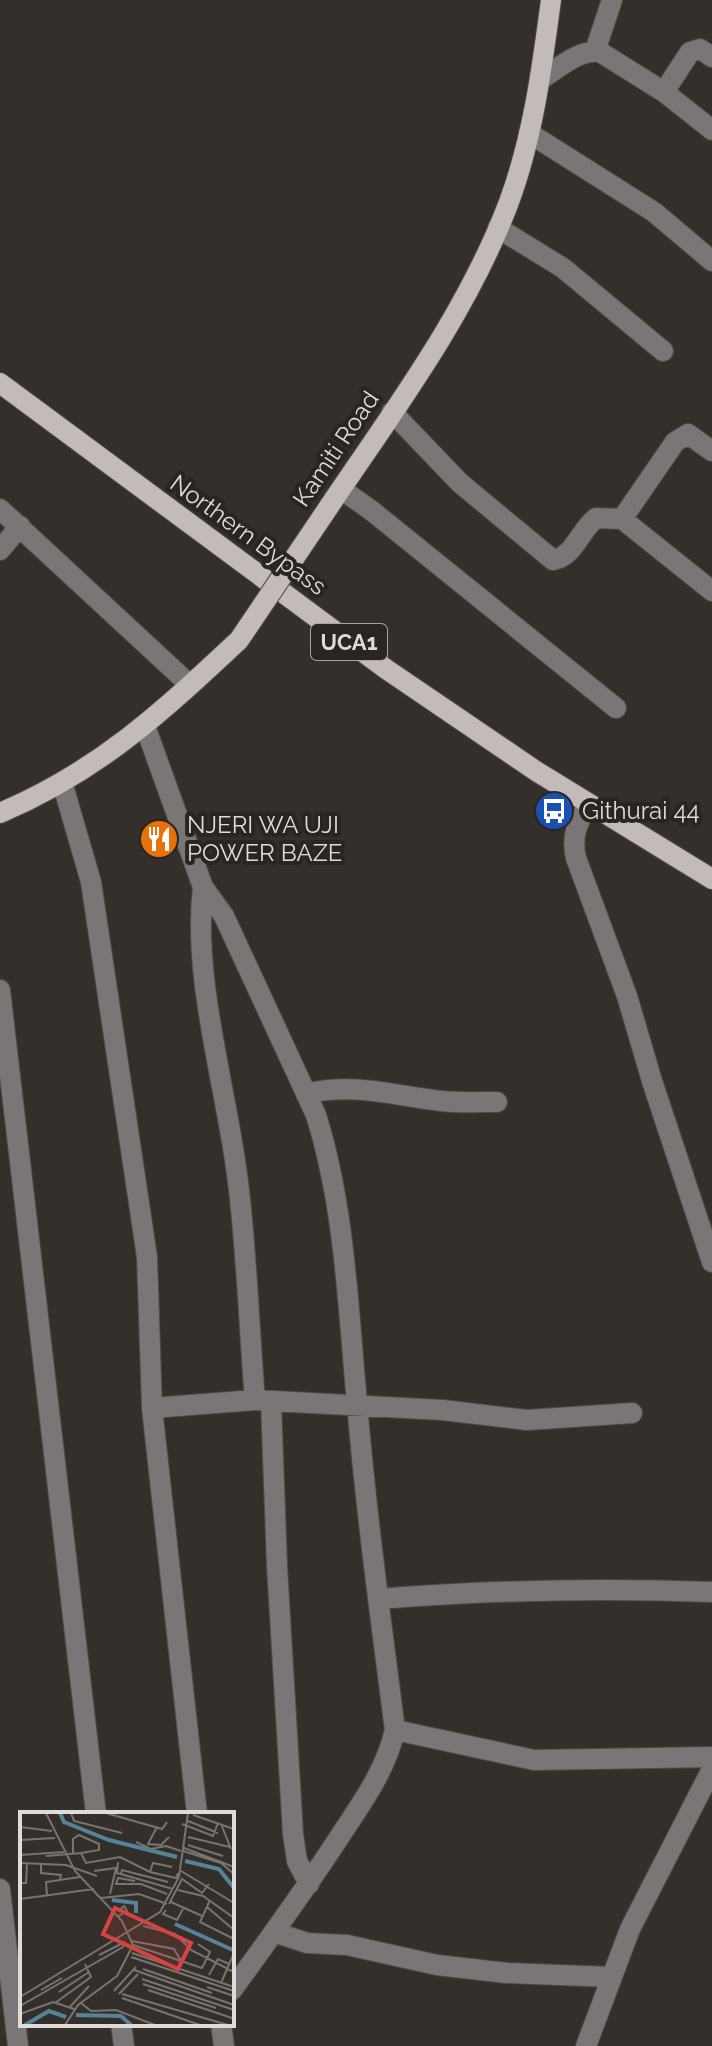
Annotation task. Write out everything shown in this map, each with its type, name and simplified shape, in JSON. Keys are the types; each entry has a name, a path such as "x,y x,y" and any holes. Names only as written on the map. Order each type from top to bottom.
{"main road":[{"name":"Kamiti Road","path":"0,813 62,782 120,746 239,640 456,314 498,228 518,175 529,133 541,79 551,0"},
{"name":"Northern Bypass","path":"0,383 386,669 588,805 712,879"}],"street":[{"path":"595,51 612,0"},
{"path":"664,92 690,52 700,49 712,57"},
{"path":"541,79 579,54 595,51 664,92 712,130"},
{"path":"529,133 654,212 712,261"},
{"path":"498,228 563,268 663,351"},
{"path":"392,412 460,483 553,560 561,559 568,553 596,518 622,519 712,591"},
{"path":"622,519 675,442 688,434 712,451"},
{"path":"341,489 616,708"},
{"path":"0,509 190,685"},
{"path":"0,550 20,526"},
{"path":"145,726 203,887 224,916 316,1115 325,1143 343,1244 357,1407 395,1730 389,1756 376,1781 309,1884 234,1987"},
{"path":"62,782 91,882 147,1257 152,1408 197,1812"},
{"path":"588,805 575,828 573,844 576,858 627,996 656,1095 712,1262"},
{"path":"203,887 203,967 238,1182 263,1401 278,1581 293,1834 297,1861 309,1884"},
{"path":"0,990 96,1812"},
{"path":"306,1094 327,1089 355,1089 443,1102 497,1102"},
{"path":"152,1408 263,1401 442,1410 527,1420 632,1413"},
{"path":"378,1599 567,1589 712,1592"},
{"path":"395,1730 534,1760 712,1757"},
{"path":"586,2046 630,1929 712,1769"},
{"path":"0,1889 18,2046"},
{"path":"274,1932 307,1943 347,1945 437,1965 507,1973 611,1977"},
{"path":"121,2026 124,2046"},
{"path":"221,2026 224,2046"}],"place":[{"name":"Githurai 44","path":"554,811"},
{"name":"NJERI WA UJI POWER BAZE","path":"159,839"}]}
